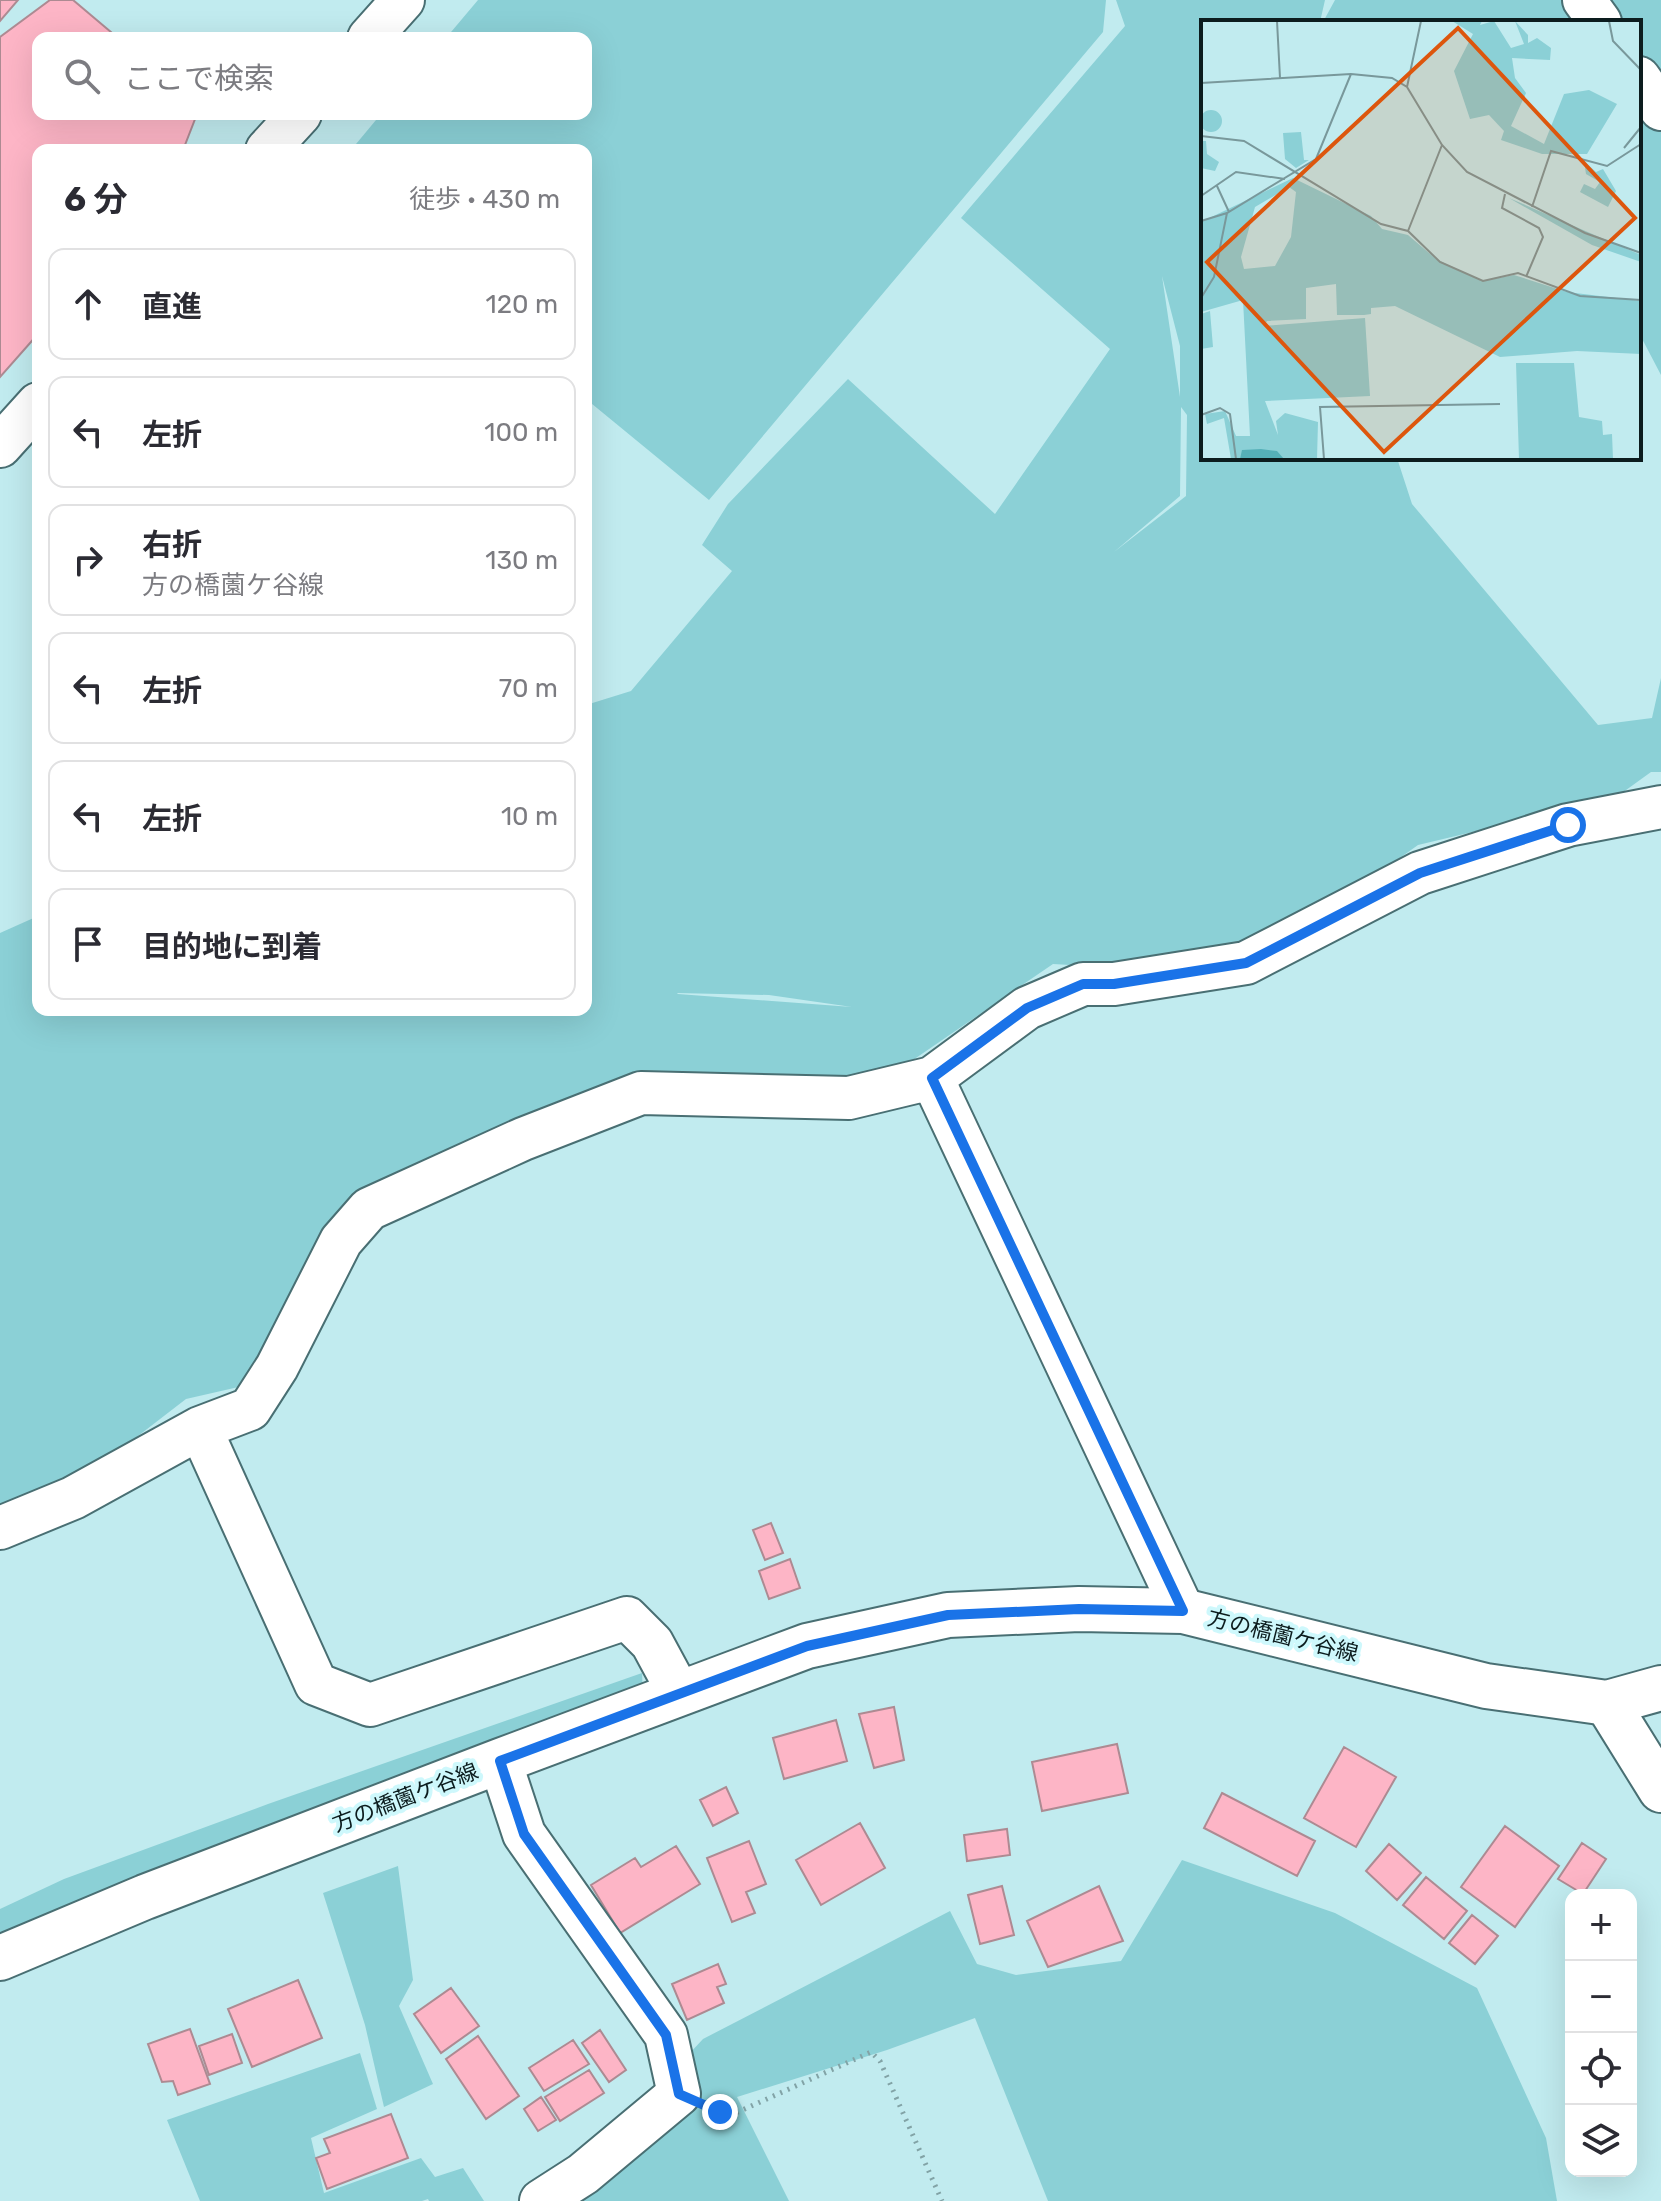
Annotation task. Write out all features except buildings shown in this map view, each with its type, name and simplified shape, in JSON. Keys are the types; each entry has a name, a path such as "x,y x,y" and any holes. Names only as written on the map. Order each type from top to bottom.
{"main road":[{"name":"方の橋薗ケ谷線","path":"0,1958 160,1892 807,1646 948,1615 1079,1609 1183,1611 1486,1686 1607,1703 1661,1688"},
{"path":"1607,1703 1661,1790"}],"street":[{"path":"374,32 403,0"},
{"path":"1584,0 1599,20"},
{"path":"1641,81 1661,109"},
{"path":"272,144 294,120"},
{"path":"0,446 32,411"},
{"path":"0,1528 73,1498 200,1428 250,1409 277,1367 341,1241 369,1209 523,1139 641,1093 849,1098 932,1078 1027,1008 1083,984 1114,984 1246,963 1420,873 1568,825 1661,807"},
{"path":"932,1078 1183,1611"},
{"path":"200,1428 316,1684 370,1705 627,1618 652,1643 679,1693"},
{"path":"500,1761 524,1834 666,2035 679,2094 583,2174 541,2201"}],"path":[{"path":"679,2094 720,2112 738,2112 871,2052 880,2061 942,2201"}],"shaded area":[{"path":"478,0 1106,0 1103,32 709,500 592,404 592,144 356,144 376,120 592,120 592,32 451,32"},
{"path":"1116,0 1325,0 1320,20 1201,20 1201,460 1398,460 1412,504 1598,725 1652,718 1661,678 1661,772 1651,772 1615,798 1418,845 1345,897 1249,942 1158,970 1053,964 913,1060 852,1088 679,1089 369,1208 260,1382 186,1399 77,1483 0,1526 0,933 32,919 32,1016 592,1016 592,703 631,691 732,571 702,545 728,504 848,379 995,514 1110,349 961,218 1125,26","holes":["1162,276 1180,346 1180,397","1181,407 1187,415 1186,496 1114,552 1180,496","678,994 769,995 852,1007"]},
{"path":"1335,0 1661,0 1661,375 1641,337 1641,20 1324,20"},
{"path":"642,1673 643,1694 0,1948 0,1909 64,1879"},
{"path":"1182,1860 1335,1913 1477,1988 1546,2138 1557,2201 1048,2201 975,2018 887,2050 737,2097 789,2201 552,2201 703,2039 950,1911 977,1964 1016,1975 1121,1961"},
{"path":"398,1866 413,1980 399,2006 433,2084 384,2107 365,2025 323,1893"},
{"path":"360,2053 377,2109 311,2138 324,2193 421,2158 435,2177 463,2168 484,2201 200,2201 167,2120"}],"route":[{"path":"720,2112 679,2094 666,2035 524,1834 500,1761 807,1646 948,1615 1079,1609 1183,1611 932,1078 1027,1008 1083,984 1114,984 1246,963 1420,873 1568,825"}]}
